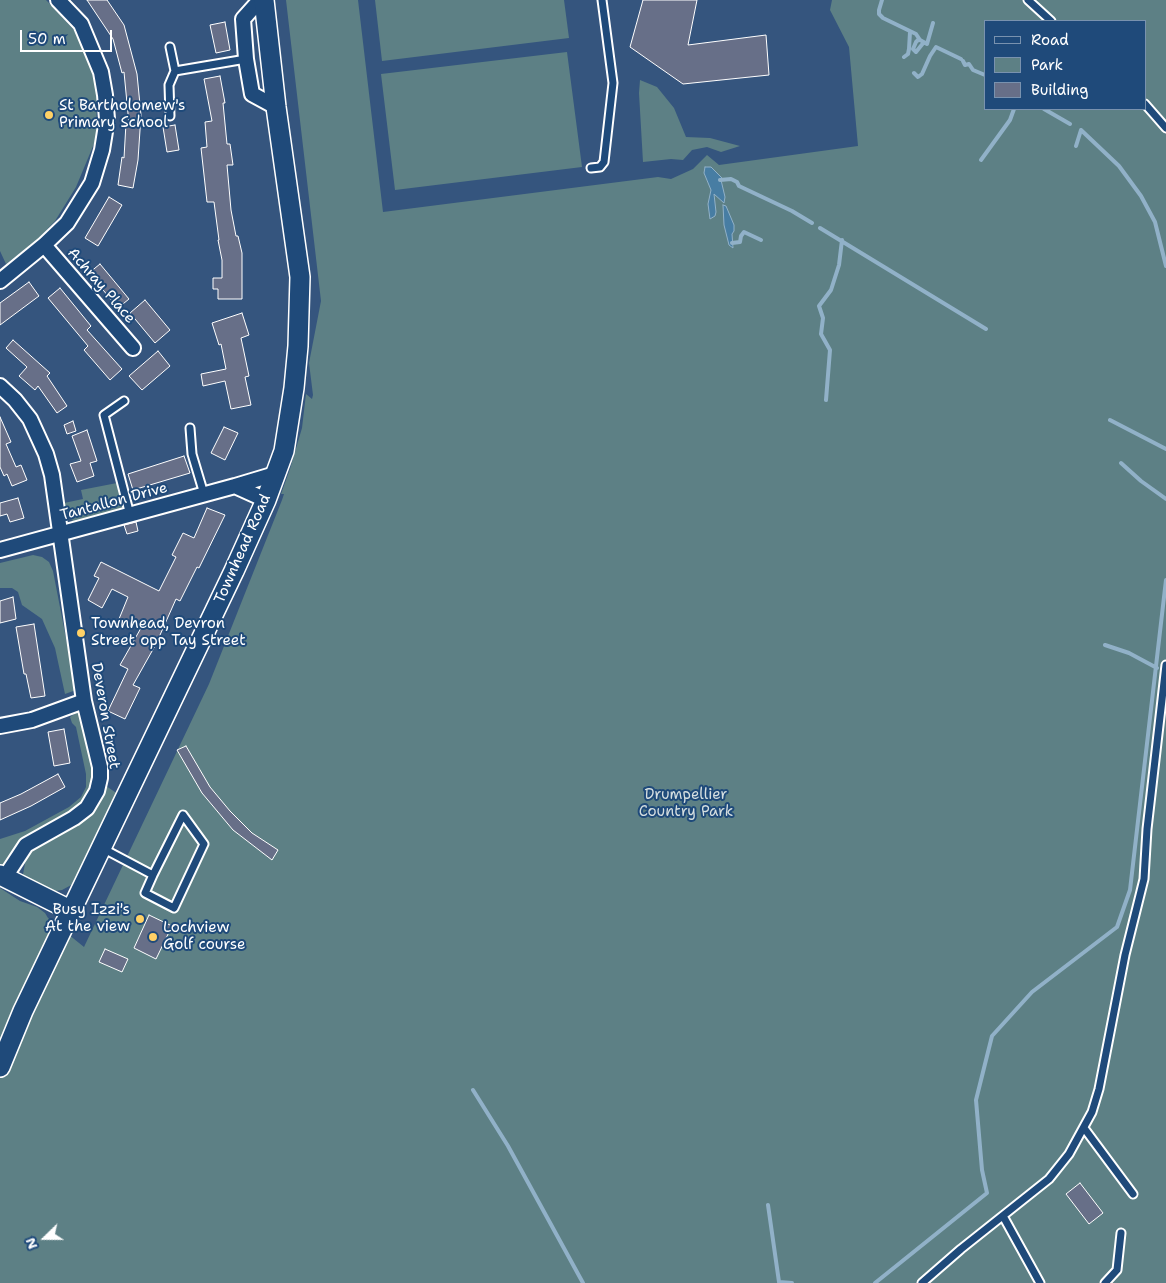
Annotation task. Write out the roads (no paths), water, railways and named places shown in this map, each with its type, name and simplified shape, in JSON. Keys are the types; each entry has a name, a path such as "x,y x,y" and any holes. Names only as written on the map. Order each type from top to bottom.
{"street":[{"path":"0,281 44,245 67,223 92,183 102,150 107,119 102,72 81,24 58,0"},
{"name":"Townhead Road","path":"262,0 243,19 246,59 252,94 276,107"},
{"name":"Townhead Road","path":"0,1067 23,1011 234,571 266,500 284,451 294,388 300,277 262,0"},
{"name":"Achray Place","path":"44,245 133,348"},
{"name":"Deveron Street","path":"0,386 15,400 30,419 39,436 52,475 84,701 100,768 97,791 86,808 74,818 26,845 3,876"},
{"name":"Tantallon Drive","path":"0,550 275,474"},
{"path":"236,486 266,500"},
{"path":"0,726 32,720 84,701"},
{"path":"3,876 72,911"}],"lane":[{"path":"591,168 600,167 604,162 613,83 602,0"},
{"path":"1028,0 1050,20"},
{"path":"170,46 175,70 169,84 170,116"},
{"path":"175,70 246,59"},
{"path":"1146,105 1166,128"},
{"path":"124,401 104,415 130,515"},
{"path":"190,428 192,454 204,494"},
{"path":"922,1283 961,1249 1049,1179 1069,1154 1092,1112 1099,1089 1125,955 1144,879 1147,829 1166,665"},
{"path":"183,815 204,844 174,908 145,893 153,875 183,815"},
{"path":"102,848 153,875"},
{"path":"1084,1128 1133,1194"},
{"path":"1003,1216 1040,1283"},
{"path":"1105,1283 1117,1270 1121,1233"}],"water":[{"path":"705,167 711,167 724,180 721,180 725,197 724,203 714,194 716,212 715,216 710,219 708,204 711,190 704,173"},
{"path":"723,205 726,206 734,225 732,234 733,248 729,245 724,225"}],"waterway":[{"path":"882,0 879,14 883,18 916,34 920,40 927,44 933,23"},
{"path":"904,57 908,54 910,32"},
{"path":"919,39 913,49 916,52 924,42"},
{"path":"914,73 918,77 922,74 936,47 961,59"},
{"path":"963,61 965,65 969,64 973,70 984,75"},
{"path":"981,160 1010,120 1014,110"},
{"path":"1046,110 1070,124"},
{"path":"1076,146 1081,130 1119,166 1141,196 1155,222 1166,266"},
{"path":"720,180 731,179 737,182 739,186 792,211 812,223"},
{"path":"820,228 986,329"},
{"path":"732,243 740,242 744,232 761,240"},
{"path":"826,400 830,350 821,334 823,318 819,306 831,290 839,265 842,240"},
{"path":"1110,420 1166,449"},
{"path":"1121,463 1141,481 1166,499"},
{"path":"875,1283 987,1193 982,1170 976,1100 992,1036 1032,992 1117,927 1130,890 1166,580"},
{"path":"1105,645 1129,653 1157,668"},
{"path":"473,1090 508,1146 583,1283"},
{"path":"768,1205 779,1282 792,1283"}],"place":[{"name":"St Bartholomew's Primary School","path":"49,115"},
{"name":"Townhead, Devron Street opp Tay Street","path":"81,633"},
{"name":"Busy Izzi's At the view","path":"140,919"},
{"name":"Lochview Golf course","path":"153,937"}],"park label":[{"name":"Drumpellier Country Park","path":"686,804"}]}
